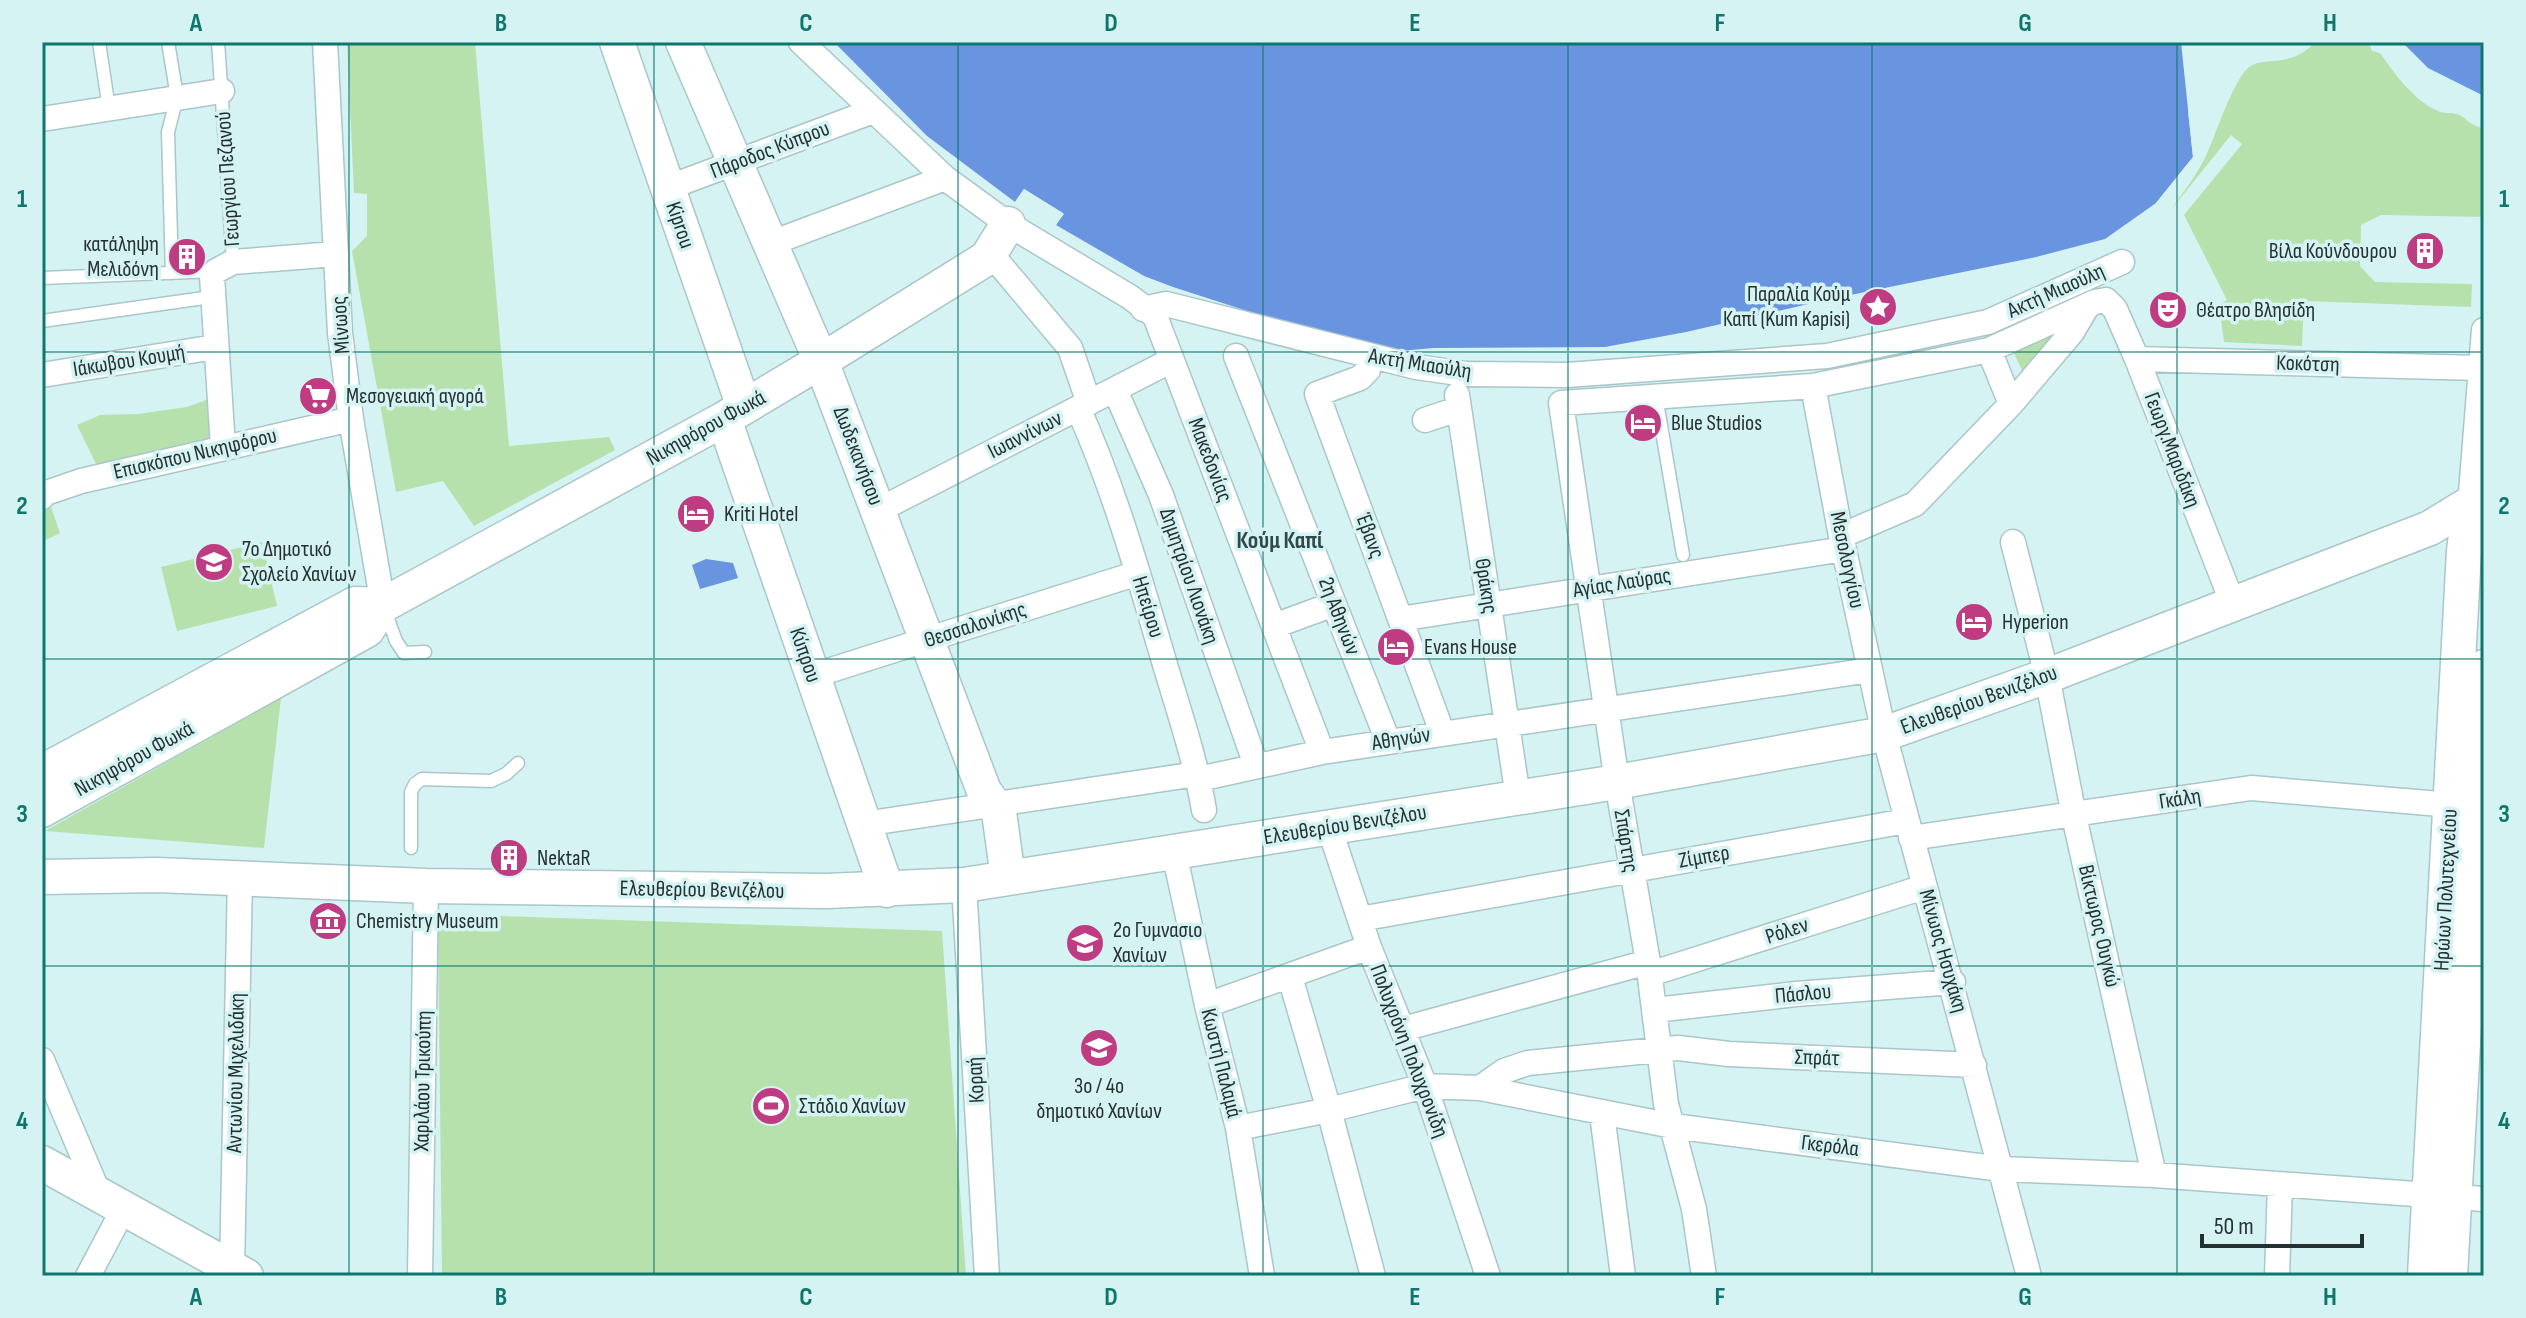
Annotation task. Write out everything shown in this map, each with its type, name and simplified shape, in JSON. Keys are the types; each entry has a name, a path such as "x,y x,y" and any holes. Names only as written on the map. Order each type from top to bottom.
{"main road":[{"name":"Kiprou","path":"617,42 667,188 734,413"},
{"name":"Δωδεκανήσου","path":"683,42 821,361 984,791 999,812 1008,878"},
{"name":"Νικηφόρου Φωκά","path":"42,810 367,630 383,605 734,413 821,361 991,254 1008,224"},
{"name":"Κύπρου","path":"734,413 812,676 887,890"},
{"name":"Ελευθερίου Βενιζέλου","path":"42,877 157,875 426,886 887,890 964,885 1617,782 1884,734 2047,676 2430,528 2477,500"},
{"name":"Ηρώων Πολυτεχνείου","path":"2425,1276 2456,1197 2471,807 2464,551 2477,500"},
{"name":"Νικηφόρου Φωκά","path":"42,772 355,604 383,605"},
{"path":"2471,807 2484,685"},
{"name":"Ελευθερίου Βενιζέλου","path":"42,854 127,865 157,875"},
{"path":"42,1163 239,1272"},
{"path":"2450,1276 2456,1197"}],"street":[{"name":"Μίνωος","path":"325,42 340,333 351,419 383,605"},
{"path":"801,42 945,178 1008,224 1130,297 1143,309"},
{"path":"42,119 222,91"},
{"name":"Πάροδος Κύπρου","path":"667,188 873,111"},
{"path":"769,244 945,178"},
{"path":"224,266 336,254"},
{"name":"Ηπείρου","path":"991,254 1070,348 1092,438 1138,573 1198,776 1204,810"},
{"name":"Ακτή Μιαούλη","path":"1143,309 1166,304 1369,357 1453,373 1567,375 1827,356 1988,322 2122,262"},
{"name":"Γεωργίου Πεζανού","path":"223,447 210,283 224,266"},
{"name":"Ακτή Μιαούλη","path":"1561,403 1813,386 1989,350 2097,303"},
{"name":"Γεωργ.Μαριδάκη","path":"2097,303 2115,309 2233,604"},
{"name":"Αγίας Λαύρας","path":"1400,619 1842,542 1915,504 2011,404 2097,303"},
{"name":"Μακεδονίας","path":"1143,309 1155,316 1322,752"},
{"path":"2477,500 2479,368 2484,330"},
{"name":"Ιάκωβου Κουμή","path":"42,375 215,347"},
{"path":"1989,350 2011,404"},
{"name":"2η Αθηνών","path":"1236,356 1388,741"},
{"name":"Κοκότση","path":"2137,359 2479,368"},
{"name":"Ιωαννίνων","path":"879,510 1172,360"},
{"name":"Έβανς","path":"1368,370 1360,378 1317,394 1442,732"},
{"name":"Μεσολογγίου","path":"1813,386 1842,542 1884,734"},
{"name":"Δημητρίου Λιονάκη","path":"1115,390 1161,495 1256,765"},
{"name":"Θράκης","path":"1425,420 1458,402 1518,797"},
{"name":"Σπάρτης","path":"1561,403 1617,782 1649,968 1666,1104 1694,1209 1704,1276"},
{"name":"Επισκόπου Νικηφόρου","path":"42,497 81,481 351,419"},
{"name":"Βίκτωρος Ουγκώ","path":"2013,542 2047,676 2074,816 2154,1175"},
{"name":"Θεσσαλονίκης","path":"812,676 1138,573"},
{"path":"1274,626 1334,604"},
{"name":"Αθηνών","path":"864,824 1198,776 1442,732 1870,670"},
{"name":"Μίνωος Ησυχάκη","path":"1884,734 1908,830 1953,982 2029,1276"},
{"name":"Γκάλη","path":"1908,830 2074,816 2251,788 2471,807"},
{"name":"Πολυχρόνη Πολυχρονίδη","path":"1329,827 1369,947 1425,1086 1488,1276"},
{"name":"Ζίμπερ","path":"1360,919 1631,870 1908,830"},
{"name":"Κωστή Παλαμά","path":"1174,852 1207,1005 1238,1128 1262,1276"},
{"name":"Αντωνίου Μιχελιδάκη","path":"239,1272 240,877"},
{"name":"Κοραή","path":"964,885 987,1276"},
{"name":"Χαριλάου Τρικούπη","path":"420,1276 426,886"},
{"name":"Ρόλεν","path":"1403,1029 1649,968 1924,887"},
{"path":"1207,1005 1369,947"},
{"path":"1290,977 1373,1276"},
{"name":"Πάσλου","path":"1655,1010 1796,994 1953,982"},
{"name":"Σπράτ","path":"1480,1088 1504,1071 1528,1063 1678,1048 1729,1054 1974,1065"},
{"path":"42,1060 111,1201 88,1276"},
{"name":"Γκερόλα","path":"1238,1128 1425,1086 1480,1088 1673,1126 2001,1169 2154,1175 2456,1197"},
{"path":"1602,1114 1618,1275"},
{"path":"2277,1276 2280,1185"}],"lane":[{"path":"99,42 109,109"},
{"path":"168,42 177,97 168,132 172,273"},
{"name":"Γεωργίου Πεζανού","path":"218,42 222,91 224,266"},
{"path":"42,278 172,273 224,266"},
{"path":"42,321 211,297"},
{"path":"1656,396 1683,555"},
{"path":"383,605 396,641 404,653 425,652"},
{"path":"411,848 411,792 415,784 422,779 491,781 506,774 518,763"}],"green space":[{"path":"347,42 475,42 509,446 609,437 615,450 474,526 443,481 396,492 352,251 367,236 367,194 354,193"},
{"path":"2315,42 2369,42 2372,51 2380,53 2420,100 2438,111 2457,114 2484,128 2484,217 2381,215 2361,225 2360,266 2375,282 2472,284 2471,307 2304,301 2302,346 2224,342 2219,304 2227,300 2184,215 2242,144 2231,135 2171,210 2201,165 2230,98 2248,68 2261,62 2296,56"},
{"path":"2066,325 2026,379 2013,351"},
{"path":"214,397 219,437 97,466 77,425 100,415 138,414 187,407"},
{"path":"49,501 60,533 42,542 42,506"},
{"path":"262,542 277,606 177,631 161,567"},
{"path":"281,698 264,848 45,831"},
{"name":"Στάδιο Χανίων","path":"445,914 942,931 966,1276 442,1276 438,926"}],"water":[{"path":"834,42 2181,42 2193,157 2156,203 2105,239 2036,257 1605,347 1434,348 1387,352 1275,320 1144,276 1056,225 1063,213 1024,189 1015,202 927,136"},
{"path":"2402,42 2484,42 2484,96 2428,68"},
{"path":"706,559 733,563 738,578 700,589 692,565"}],"pier":[{"path":"2188,111 2193,114 2197,158 2160,205 2156,203 2193,157"},
{"path":"1024,189 1064,214 1056,225 1052,223 1058,215 1025,194 1019,204 1015,202"}],"place":[{"name":"Βίλα Κούνδουρου","path":"2425,251"},
{"name":"κατάληψη Μελιδόνη","path":"187,257"},
{"name":"Παραλία Κούμ Καπί (Kum Kapisi)","path":"1878,307"},
{"name":"Θέατρο Βλησίδη","path":"2168,310"},
{"name":"Μεσογειακή αγορά","path":"318,396"},
{"name":"Blue Studios","path":"1643,423"},
{"name":"Kriti Hotel","path":"696,514"},
{"name":"7ο Δημοτικό Σχολείο Χανίων","path":"214,562"},
{"name":"Hyperion","path":"1974,622"},
{"name":"Evans House","path":"1396,647"},
{"name":"NektaR","path":"509,858"},
{"name":"Chemistry Museum","path":"328,921"},
{"name":"2ο Γυμνασιο Χανίων","path":"1085,943"},
{"name":"3ο / 4ο δημοτικό Χανίων","path":"1099,1048"},
{"name":"Στάδιο Χανίων","path":"771,1106"}],"district":[{"name":"Κούμ Καπί","path":"1280,540"}]}
